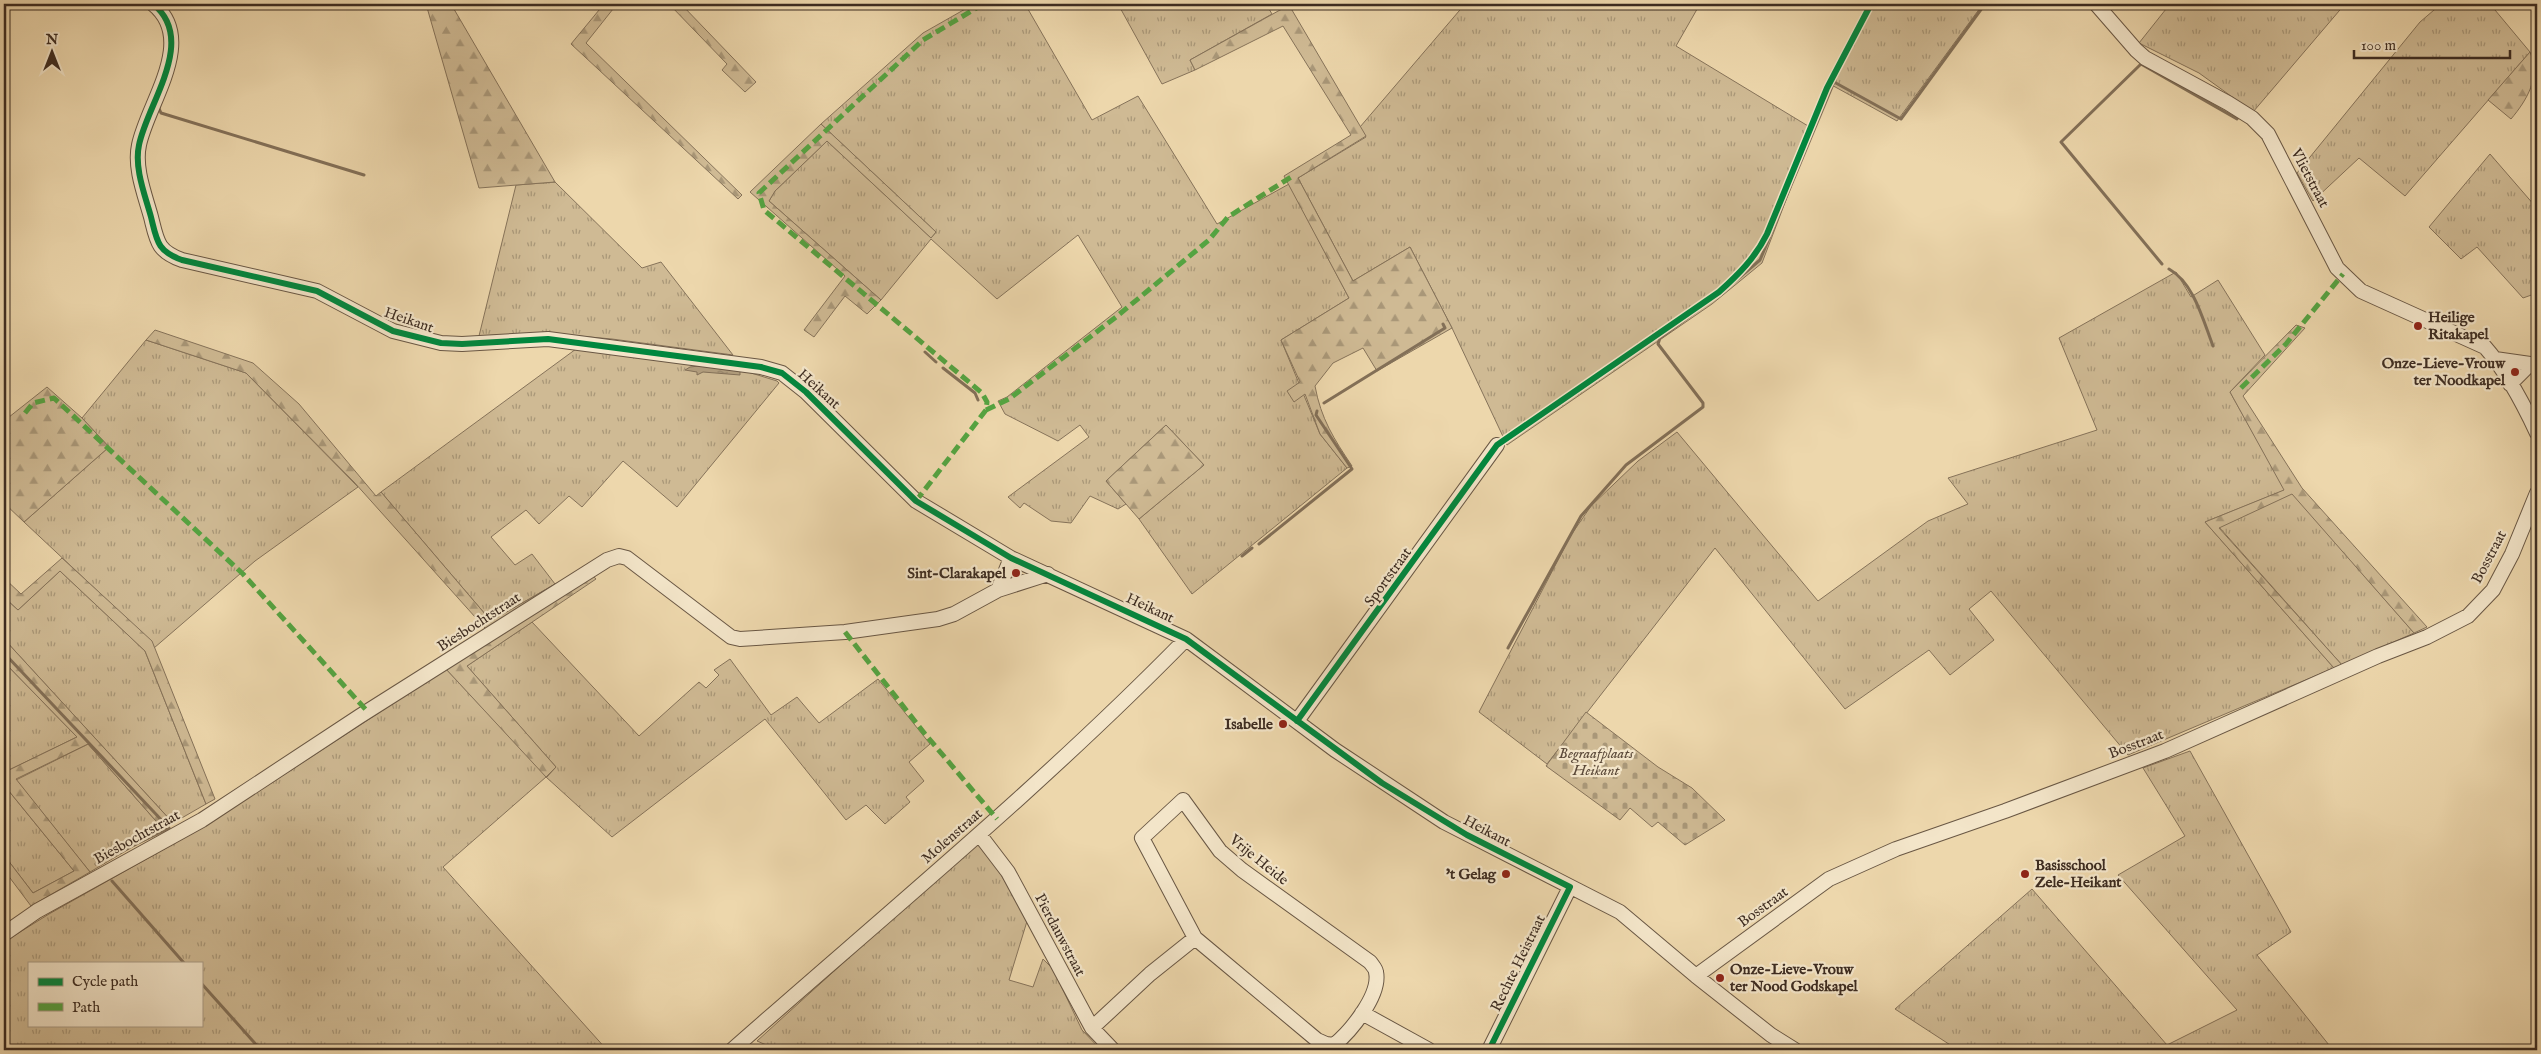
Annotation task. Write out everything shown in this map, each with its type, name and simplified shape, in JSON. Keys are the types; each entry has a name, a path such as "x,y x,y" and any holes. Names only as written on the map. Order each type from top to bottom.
{"street":[{"name":"Heikant","path":"153,4 169,22 170,50 161,90 138,146 138,167 154,228 160,246 166,254 317,291 394,331 440,343 462,344 548,339 752,366 782,373 806,392 916,501 1011,558 1186,639 1382,782 1444,822 1620,912 1696,976 1771,1035 1795,1050"},
{"name":"Vlietstraat","path":"2096,4 2145,58 2252,118 2268,134 2337,268 2361,291 2485,347 2495,359 2537,433"},
{"path":"2495,359 2534,364"},
{"path":"2510,384 2534,364"},
{"name":"Sportstraat","path":"1297,721 1497,445"},
{"name":"Bosstraat","path":"1696,976 1829,879 1896,849 2005,811 2165,751 2378,656 2427,637 2468,616 2493,590 2512,554 2537,493"},
{"name":"Biesbochtstraat","path":"4,934 37,910 202,820 360,716 607,560 619,556 627,558 731,637 740,639 783,638 846,632 938,619 961,610 998,590 1048,574"},
{"path":"998,590 1011,558"},
{"name":"Molenstraat","path":"732,1050 980,834 1112,715 1186,639"},
{"name":"Vrije Heide","path":"1183,800 1220,851 1242,870 1370,962 1376,972 1375,986 1362,1013 1347,1034 1334,1045 1326,1044 1317,1040 1210,953 1195,938 1142,838 1183,800"},
{"name":"Pierdauwstraat","path":"980,834 1008,872 1092,1028 1113,1050"},
{"name":"Rechte Heistraat","path":"1489,1050 1570,887"},
{"path":"1092,1028 1157,968 1195,938"},
{"path":"1362,1013 1429,1050"}],"green space":[{"path":"426,4 451,4 555,182 479,188"},
{"path":"604,4 617,4 586,43 742,195 738,199 571,44"},
{"path":"669,4 681,4 756,82 745,92 722,70 727,64"},
{"path":"974,4 1025,4 1092,120 1138,96 1217,224 1289,184 1349,298 1281,340 1320,434 1347,468 1192,594 1139,519 1204,465 1166,425 1106,481 1126,504 1118,509 1090,496 1071,523 1051,521 1024,503 1020,508 1008,497 1089,437 1080,425 1058,441 1005,414 998,401 1007,397 1122,307 1078,235 997,299 931,239 881,300 769,201 775,191 827,141 931,238 936,232 821,124 923,33"},
{"path":"1118,4 1266,4 1272,14 1190,60 1195,70 1162,84"},
{"path":"1465,4 1700,4 1676,46 1813,129 1762,263 1712,304 1507,445 1452,328 1410,247 1353,281 1298,178 1366,137 1360,127"},
{"path":"1869,4 1983,4 1897,121 1828,83"},
{"path":"2170,4 2345,4 2253,112 2199,73 2139,43"},
{"path":"2441,4 2505,4 2495,10 2530,52 2405,196 2359,158 2313,201 2297,173 2420,22"},
{"path":"1289,5 1366,136 1298,178 1353,281 1410,247 1452,328 1377,371 1363,348 1333,363 1315,386 1321,409 1329,428 1352,466 1347,468 1320,434 1305,394 1294,402 1287,391 1300,382 1281,340 1349,298 1284,176 1351,135 1283,26 1195,70 1190,60"},
{"path":"2530,52 2534,70 2531,88 2511,119 2488,100"},
{"path":"821,124 936,232 931,238 827,141 775,191 769,201 881,300 867,314 845,296 814,337 804,330 845,276 750,192"},
{"path":"2490,154 2537,206 2537,293 2523,298 2477,247 2461,259 2429,227"},
{"path":"555,182 642,268 661,262 733,355 612,339 545,333 479,336 516,185"},
{"path":"2176,272 2191,297 2218,280 2265,355 2230,392 2285,490 2205,522 2334,668 2128,755 1991,591 1969,609 1994,640 1950,675 1929,650 1845,709 1715,548 1547,764 1479,712 1571,535 1591,506 1638,461 1677,432 1818,601 1928,521 1968,504 1948,478 2097,430 2059,338"},
{"path":"2296,325 2305,328 2243,396 2302,488 2427,627 2414,633 2292,494 2219,528 2342,665 2334,668 2205,522 2284,490 2230,392"},
{"path":"155,330 253,363 299,404 376,496 381,492 491,621 585,567 596,579 467,666 556,767 546,777 446,669 493,637 354,482 246,373 146,340"},
{"path":"146,340 246,373 358,487 255,561 154,648 151,641 24,522 109,447 82,418"},
{"path":"576,349 748,372 779,383 677,507 623,461 582,507 569,496 539,524 526,510 491,537 515,565 532,554 555,584 491,621 381,492"},
{"path":"47,387 82,418 109,447 24,522 4,503 4,421"},
{"path":"1166,425 1204,465 1139,519 1106,481"},
{"path":"2292,493 2414,633 2342,665 2219,527"},
{"path":"62,558 152,641 215,799 206,804 145,651 60,571 18,610 4,597 4,578 21,594"},
{"path":"60,571 145,651 206,804 173,823 4,639 4,597 18,610"},
{"path":"532,622 639,736 699,682 706,688 719,675 714,670 730,659 771,715 797,697 819,723 878,679 930,744 909,762 924,781 906,797 910,802 885,824 866,805 846,820 765,719 612,837 546,777 443,867 607,1050 4,1050 4,942 49,914 205,826 446,669 547,777 556,767 467,666"},
{"path":"4,639 173,823 163,829 88,744 16,779 90,872 31,906 4,870 4,855 33,893 74,871 4,785 4,765 9,770 77,737 4,662"},
{"path":"4,662 77,737 9,770 4,765"},
{"name":"Begraafplaats Heikant","path":"1586,712 1658,767 1692,788 1725,820 1685,845 1658,822 1652,827 1630,808 1620,820 1546,766"},
{"path":"88,744 163,829 90,872 16,780"},
{"path":"2190,751 2291,932 2257,955 2333,1050 1958,1050 1895,1009 2032,889 2167,1045 2237,1010 2118,875 2185,836 2143,768"},
{"path":"4,785 74,871 33,893 4,855"},
{"path":"977,844 983,846 1028,918 1009,980 1033,987 1043,959 1053,969 1082,1030 1101,1050 778,1050 757,1041 971,847"}],"water":[{"path":"699,366 740,371 740,375 703,372 697,375 697,372 685,370 690,367"}],"waterway":[{"path":"1734,282 1760,260 1834,82 1901,119 1985,4"},
{"path":"2162,264 2061,142 2141,64 2237,119"},
{"path":"158,106 161,113 364,175"},
{"path":"2169,269 2185,283 2197,303 2213,346"},
{"path":"1508,648 1581,516 1626,465 1703,407 1703,403 1658,344 1660,338 1724,291"},
{"path":"1324,403 1445,328 1443,324"},
{"path":"925,352 936,362"},
{"path":"943,368 975,393 978,400"},
{"path":"1259,544 1352,469 1316,415 1317,411"},
{"path":"1242,556 1252,548"},
{"path":"4,653 169,828 96,864"},
{"path":"112,881 183,962"},
{"path":"202,984 261,1050"}],"marked path":[{"path":"916,501 986,410 987,402 982,393 764,210 759,193 923,40 983,4"},
{"path":"986,410 1009,399 1116,317 1209,240 1228,217 1291,177"},
{"path":"2241,388 2286,344 2343,274"},
{"path":"25,413 33,403 54,398 243,574 367,711"},
{"path":"845,632 925,734 997,819"}],"cycle path":[{"path":"153,4 166,19 171,35 170,54 166,73 139,145 138,163 157,239 167,253 182,260 317,291 393,331 441,343 462,344 548,339 761,367 782,373 806,392 916,501 1011,558 1186,639 1382,783 1467,835 1570,887 1489,1050"},
{"path":"1297,721 1497,445 1719,292 1752,258 1767,234 1827,88 1871,4"}],"place":[{"name":"Heilige Ritakapel","path":"2418,326"},
{"name":"Onze-Lieve-Vrouw ter Noodkapel","path":"2515,372"},
{"name":"Sint-Clarakapel","path":"1016,573"},
{"name":"Isabelle","path":"1283,724"},
{"name":"'t Gelag","path":"1506,874"},
{"name":"Basisschool Zele-Heikant","path":"2025,874"},
{"name":"Onze-Lieve-Vrouw ter Nood Godskapel","path":"1720,978"}]}
